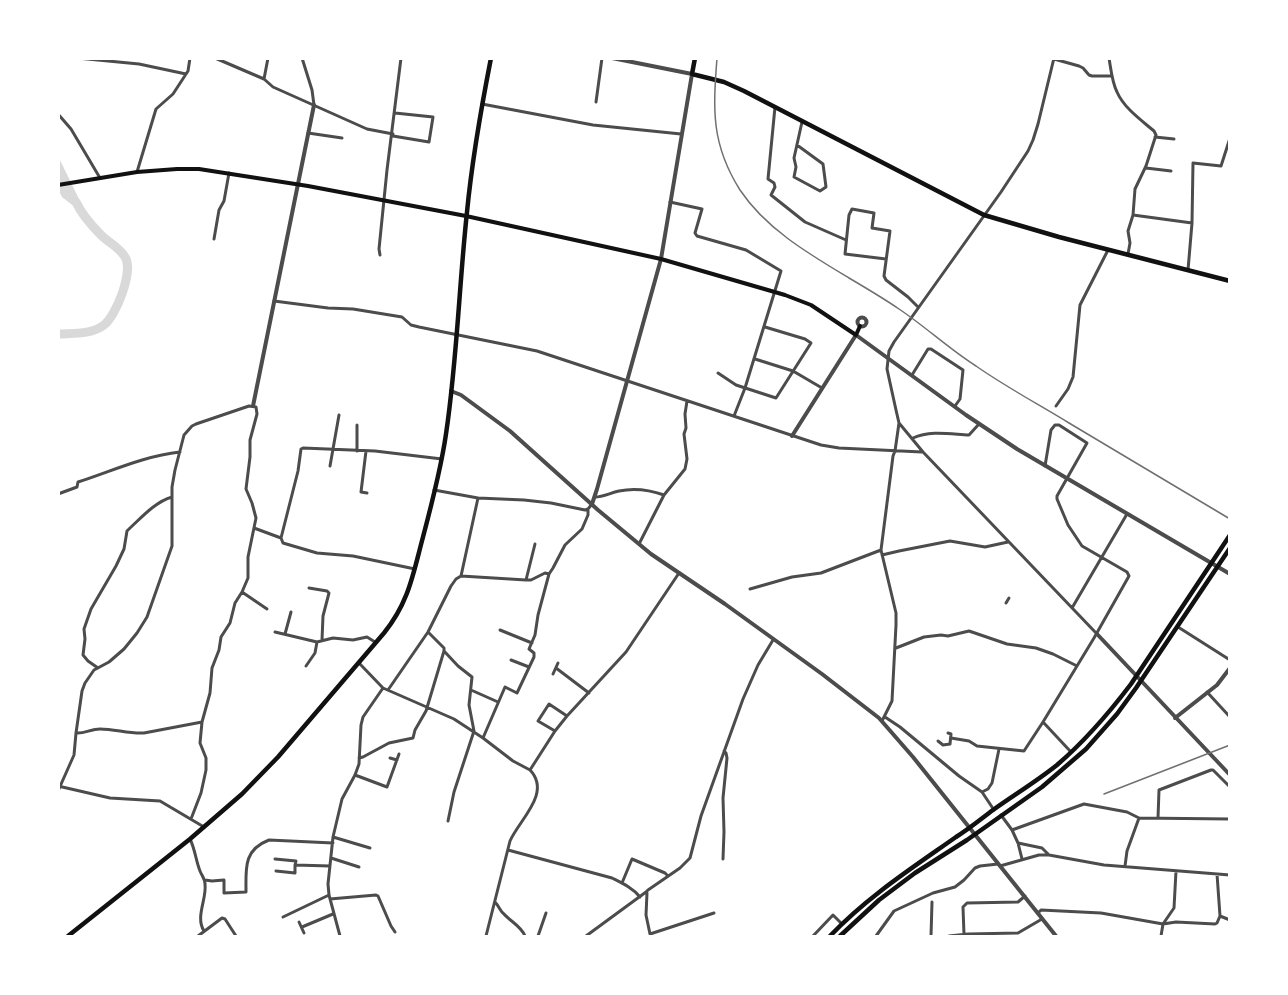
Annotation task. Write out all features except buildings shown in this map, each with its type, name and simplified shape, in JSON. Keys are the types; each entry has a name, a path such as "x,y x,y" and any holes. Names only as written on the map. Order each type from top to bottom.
{"main road":[{"path":"68,936 205,827 264,773 392,623 403,606 415,569 442,459 466,216 476,135 491,58"},
{"path":"695,58 692,74 733,86 984,214 1019,226 1230,281"},
{"path":"58,185 137,172 187,168 297,184 466,216 661,259 798,299 856,335 860,326"},
{"path":"830,936 889,884 1019,794 1056,766 1089,735 1116,704 1136,676 1230,535"},
{"path":"840,936 879,900 1051,780 1086,749 1117,714 1141,681 1230,548"}],"street":[{"path":"77,58 139,64 186,74"},
{"path":"138,58 139,64"},
{"path":"137,172 156,109 173,93 188,71 189,58"},
{"path":"215,58 367,129 429,142 433,117 395,113"},
{"path":"264,79 268,58"},
{"path":"253,406 314,105 302,58"},
{"path":"380,255 401,58"},
{"path":"596,102 602,58"},
{"path":"483,738 505,687 517,693 535,656 529,650 535,635 549,574 565,545 582,529 588,509 595,497 661,259 692,74 612,58"},
{"path":"1109,58 1118,96 1155,133 1145,168 1135,189 1128,231 1130,243 1128,255"},
{"path":"884,719 892,701 896,648 896,613 881,550 891,466 899,423 887,369 889,351 1028,151 1033,140 1054,59 1079,66 1092,76 1112,76"},
{"path":"482,104 593,125 681,134"},
{"path":"775,107 768,178 775,187 771,195 805,222 846,240"},
{"path":"58,114 81,144 98,179"},
{"path":"797,145 823,164 826,187 820,191 794,177 796,167 794,158 802,122"},
{"path":"308,133 342,138"},
{"path":"1155,137 1174,139"},
{"path":"1188,271 1193,162 1221,166 1230,138"},
{"path":"1145,168 1171,171"},
{"path":"214,239 219,210 224,201 228,173"},
{"path":"670,202 702,209 695,233 697,236 746,250 781,271 755,359 734,416"},
{"path":"886,259 845,254 849,215 852,209 874,213 872,228 891,231 884,276 918,307"},
{"path":"1132,215 1192,223"},
{"path":"1056,406 1073,377 1080,305 1108,250"},
{"path":"274,301 353,309 402,317 411,325 537,351 828,446 923,452"},
{"path":"718,373 736,386 776,398 811,343 764,326"},
{"path":"792,436 856,335 980,424 1045,466 1230,574"},
{"path":"912,375 928,349 963,370 960,399 955,406"},
{"path":"755,359 793,371 822,388"},
{"path":"450,391 461,395 510,431 592,504 679,573 884,719 900,727 982,792 994,810"},
{"path":"639,543 664,495 685,470 684,434 687,400"},
{"path":"191,819 201,793 206,770 206,758 200,743 202,722 210,693 212,668 220,642 230,623 235,603 249,578 248,557 256,518 246,489 250,440 257,409 253,406 192,426 183,439 172,480 172,546 147,617 124,649 98,668 83,687 75,755 59,788 110,798 160,801 191,819 205,827"},
{"path":"330,466 339,415"},
{"path":"899,423 923,452 1230,775"},
{"path":"912,438 933,433 969,435 980,424"},
{"path":"951,738 969,741 977,746 1024,751 1097,634 1129,576 1127,572 1082,546 1065,518 1057,498 1087,443 1057,424 1053,426 1045,466"},
{"path":"357,425 357,451"},
{"path":"415,569 353,556 317,553 283,543 281,538 302,448 390,452 442,459"},
{"path":"366,451 359,491 367,493"},
{"path":"58,494 77,487 78,482 110,470 144,459 180,452"},
{"path":"434,490 478,498 524,500 588,509"},
{"path":"595,497 630,490 664,495"},
{"path":"98,668 83,655 84,629 91,609 124,549 127,531 150,509 172,497"},
{"path":"461,576 478,498"},
{"path":"1072,608 1128,514"},
{"path":"254,528 281,538"},
{"path":"882,555 950,541 985,547 1008,542"},
{"path":"526,580 535,544"},
{"path":"750,589 792,577 821,573 881,550"},
{"path":"388,690 428,632 456,579 461,576 531,580 545,573 549,574"},
{"path":"530,770 567,716 626,652 679,573"},
{"path":"306,666 320,641 329,593 309,588"},
{"path":"242,592 267,609"},
{"path":"1006,603 1009,598"},
{"path":"259,611 262,606"},
{"path":"285,634 291,612"},
{"path":"1178,627 1230,660"},
{"path":"500,630 532,643"},
{"path":"896,648 924,637 948,636 969,631 1007,644 1042,650 1077,666"},
{"path":"275,632 320,641 333,638 352,640 368,637 375,642"},
{"path":"428,632 458,666 472,677 469,705 474,731 454,792 448,821"},
{"path":"586,936 667,875 680,868 690,858 701,816 724,750 752,678 774,640"},
{"path":"360,758 389,743 412,739 417,724 426,711 444,651"},
{"path":"511,660 529,667"},
{"path":"358,662 383,688 454,719 474,731 513,762 530,770 537,779 537,797 514,833 508,850 486,936"},
{"path":"553,674 558,663"},
{"path":"556,668 589,693"},
{"path":"1176,718 1217,685 1230,668"},
{"path":"339,936 329,897 333,837 342,799 359,764 363,717 383,688"},
{"path":"471,690 498,702"},
{"path":"1207,692 1230,717"},
{"path":"555,731 538,721 549,704 567,716"},
{"path":"884,719 1056,936"},
{"path":"76,733 99,729 144,733 202,722"},
{"path":"1043,722 1071,752"},
{"path":"938,742 943,745 950,744 951,734 948,734"},
{"path":"982,792 992,783 999,749"},
{"path":"723,860 723,798 727,758 724,750"},
{"path":"355,776 387,787 399,754"},
{"path":"390,758 397,760"},
{"path":"1158,818 1159,790 1211,770 1230,787"},
{"path":"1012,830 1084,804 1127,812 1139,818 1230,819"},
{"path":"1000,815 1012,830 1022,859"},
{"path":"1125,866 1127,851 1139,818"},
{"path":"333,837 370,848"},
{"path":"190,839 200,873 205,880 206,889 202,909 204,931"},
{"path":"205,880 224,880 224,893 246,892 247,861 258,846 264,842 269,840 333,843"},
{"path":"1018,843 1042,848 1049,855"},
{"path":"508,850 594,873 622,883 640,897"},
{"path":"876,936 894,911 933,893 955,887 975,868 999,865 1039,855 1104,865 1230,876"},
{"path":"331,858 360,867"},
{"path":"275,859 296,861 295,873 276,871"},
{"path":"622,883 632,860 667,875"},
{"path":"296,865 330,866"},
{"path":"1161,936 1163,924 1174,908 1176,871"},
{"path":"1038,913 1041,910 1101,913 1163,924 1176,922 1215,924 1220,916 1217,874"},
{"path":"646,892 648,894 646,915 650,934 714,913"},
{"path":"284,917 329,897 376,895 395,932"},
{"path":"966,935 963,907 967,903 1018,902 1025,897"},
{"path":"495,902 501,912 523,931 525,936"},
{"path":"931,936 932,902"},
{"path":"538,936 546,913"},
{"path":"302,927 333,914"},
{"path":"813,936 833,915 842,924"},
{"path":"1220,916 1230,920"},
{"path":"198,936 222,918 236,936"},
{"path":"949,936 1018,935 1042,918"},
{"path":"299,922 304,933"}],"shaded area":[{"path":"58,156 85,215 62,197 59,191"}],"waterway":[{"path":"58,334 88,332 104,325 114,313 127,272 123,254 84,216 76,202"}],"railway":[{"path":"717,58 716,126 724,157 740,190 775,229 804,250 899,309 999,381 1230,519"},
{"path":"1104,794 1230,745"}]}
